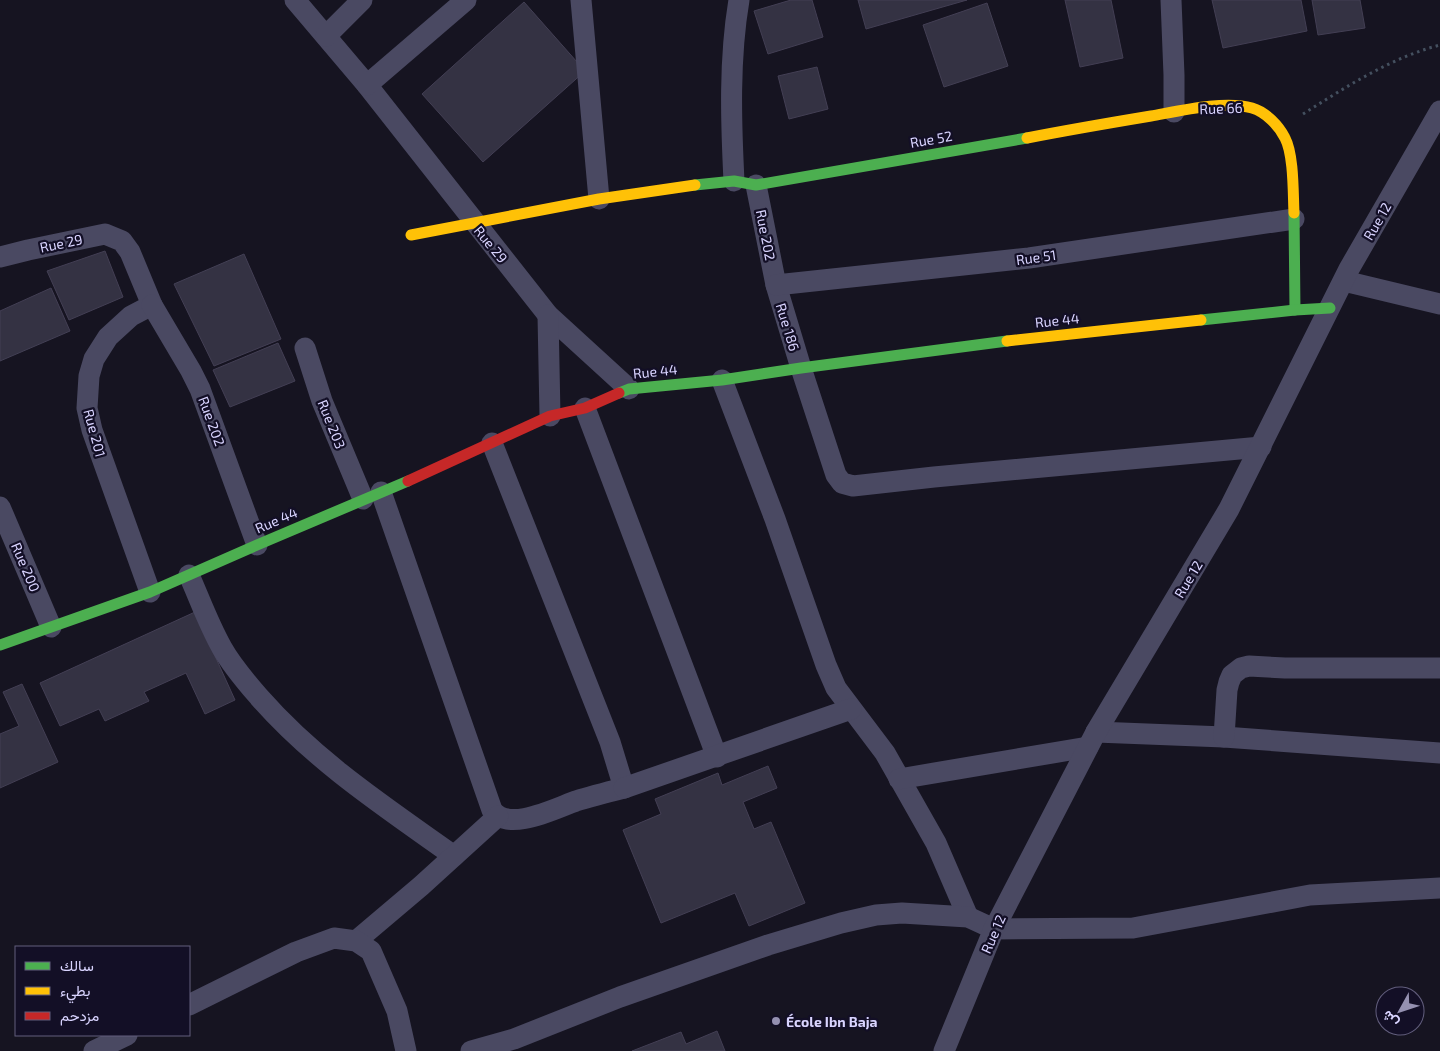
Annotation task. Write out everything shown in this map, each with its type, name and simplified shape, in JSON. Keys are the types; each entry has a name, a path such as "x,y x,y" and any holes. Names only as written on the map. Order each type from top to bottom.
{"street":[{"path":"295,0 367,84 475,222"},
{"path":"326,36 362,0"},
{"path":"367,84 466,0"},
{"path":"582,0 598,199"},
{"path":"734,181 731,124 732,77 739,0"},
{"path":"1171,0 1174,112"},
{"name":"Rue 66","path":"1174,112 1235,105 1247,106 1256,109 1279,128"},
{"name":"Rue 12","path":"944,1051 994,929 1092,740 1229,509 1349,269 1440,111"},
{"name":"Rue 52","path":"475,222 598,199 692,185 734,181 756,185 1174,112"},
{"path":"1279,128 1286,142 1290,165 1294,219 1295,310"},
{"name":"Rue 202","path":"756,185 776,285"},
{"name":"Rue 51","path":"776,285 1028,258 1294,219"},
{"name":"Rue 29","path":"411,235 475,222 548,315 629,389"},
{"name":"Rue 29","path":"0,257 105,234 122,241 130,252 152,305"},
{"path":"1344,281 1440,304"},
{"name":"Rue 186","path":"776,285 836,475 842,483 853,486 1260,447"},
{"name":"Rue 202","path":"152,305 200,389 258,544"},
{"name":"Rue 201","path":"150,592 92,430 87,408 89,376 94,359 108,337 119,326 131,316 152,305"},
{"name":"Rue 44","path":"0,645 150,592 258,544 416,478 550,416 585,408 629,389 722,380 1051,335 1330,308"},
{"path":"548,315 550,416"},
{"name":"Rue 203","path":"305,348 322,401 372,496 492,810 498,816"},
{"path":"722,380 836,688 885,753 936,843 968,917"},
{"path":"585,408 717,757"},
{"path":"492,443 610,742 624,788"},
{"name":"Rue 200","path":"0,507 51,627"},
{"path":"189,575 222,649 239,673 268,707 302,742 345,777 454,856"},
{"path":"1224,737 1227,690 1232,674 1241,668 1248,666 1285,668 1440,668"},
{"path":"356,941 498,816 503,819 521,819 539,814 717,757 851,709"},
{"path":"899,779 1092,740 1224,737 1440,753"},
{"path":"470,1051 514,1039 620,997 768,945 840,923 876,915 902,913 968,917 994,929 1133,928 1310,895 1440,888"},
{"path":"190,1004 296,952 334,938 356,941 371,951 397,1011 406,1051"},
{"path":"94,1051 125,1036"}],"path":[{"path":"1279,128 1354,81 1420,50 1440,45"}],"building":[{"path":"791,0 812,0 823,37 768,54 754,11"},
{"path":"858,0 967,0 866,29"},
{"path":"1065,0 1111,0 1123,58 1080,67"},
{"path":"1212,0 1301,0 1307,31 1223,48"},
{"path":"1312,0 1360,0 1365,28 1318,35"},
{"path":"524,2 585,71 483,162 422,94"},
{"path":"987,3 1008,66 944,87 923,25"},
{"path":"817,67 828,109 789,119 778,76"},
{"path":"105,251 123,297 69,320 47,271"},
{"path":"244,254 281,339 214,366 174,284"},
{"path":"51,288 70,331 0,361 0,311"},
{"path":"278,343 295,381 230,407 213,370"},
{"path":"195,612 235,700 205,714 186,673 144,692 149,701 105,721 99,709 60,726 40,683"},
{"path":"22,684 58,762 0,788 0,734 19,726 3,692"},
{"path":"768,766 777,788 743,802 754,829 771,822 805,903 749,926 735,893 661,923 623,830 661,814 655,799 718,773 722,785"},
{"path":"717,1031 725,1051 632,1051 681,1032 686,1044"}],"traffic: fast":[{"path":"695,185 734,181 756,185 1027,138"},
{"path":"1294,213 1295,310"},
{"path":"1201,320 1330,308"},
{"path":"619,393 629,389 722,380 1007,341"},
{"path":"0,645 150,592 408,481"}],"traffic: slow":[{"path":"1027,138 1202,107 1229,105 1252,108 1272,120 1288,145 1292,164 1294,213"},
{"path":"411,235 599,199 695,185"},
{"path":"1007,341 1201,320"}],"traffic: jam":[{"path":"408,481 550,416 585,408 619,393"}],"place":[{"name":"École Ibn Baja","path":"776,1021"}]}
